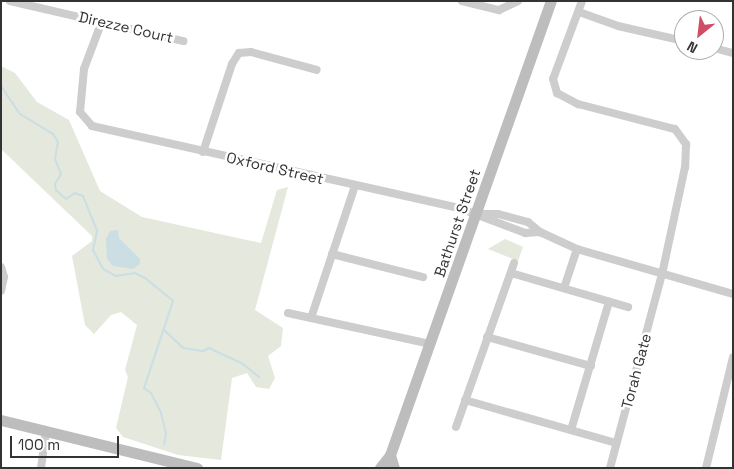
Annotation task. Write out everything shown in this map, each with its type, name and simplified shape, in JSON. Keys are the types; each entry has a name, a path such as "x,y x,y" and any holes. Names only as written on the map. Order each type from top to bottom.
{"main road":[{"name":"Bathurst Street","path":"380,468 390,455 551,1"},
{"path":"1,420 197,468"},
{"path":"390,455 394,468"}],"street":[{"name":"Direzze Court","path":"10,1 183,41"},
{"path":"462,1 499,10 518,1"},
{"name":"Torah Gate","path":"582,1 553,79 557,93 578,104 675,128 686,144 685,167 662,274 610,468"},
{"path":"579,12 618,26 674,39"},
{"name":"Oxford Street","path":"102,21 84,69 80,112 92,126 476,214"},
{"path":"203,152 232,64 239,53 251,52 317,70"},
{"path":"311,318 354,186"},
{"path":"476,214 491,223 525,233 540,232"},
{"path":"476,214 498,214 528,222 540,232 576,249 733,294"},
{"path":"564,288 576,249"},
{"path":"332,254 423,277"},
{"path":"456,426 514,263"},
{"path":"1,267 4,277 1,291"},
{"path":"511,272 628,307"},
{"path":"572,430 609,302"},
{"path":"288,313 430,344"},
{"path":"487,337 590,366"},
{"path":"706,468 733,358"},
{"path":"465,400 616,443"},
{"path":"41,468 46,432"}],"shaded area":[{"path":"1,66 15,73 37,102 69,120 100,191 142,217 261,243 277,190 288,187 255,310 283,328 281,346 268,356 275,378 269,389 256,387 247,373 232,378 221,460 178,455 123,437 116,428 128,377 125,370 137,325 121,312 111,315 94,334 85,325 72,256 92,241 92,236 1,149"},
{"path":"118,230 119,238 140,259 140,264 133,269 113,266 107,259 106,239 110,231"},
{"path":"505,239 523,247 518,261 488,249"}],"waterway":[{"path":"1,86 20,114 53,134 58,142 55,159 61,174 55,184 56,190 66,199 75,193 83,196 97,231 93,250 103,269 116,276 135,273 145,278 173,301 144,388 151,393 161,413 166,433 164,444"},
{"path":"164,330 183,348 203,351 209,348 243,364 259,377"}]}
